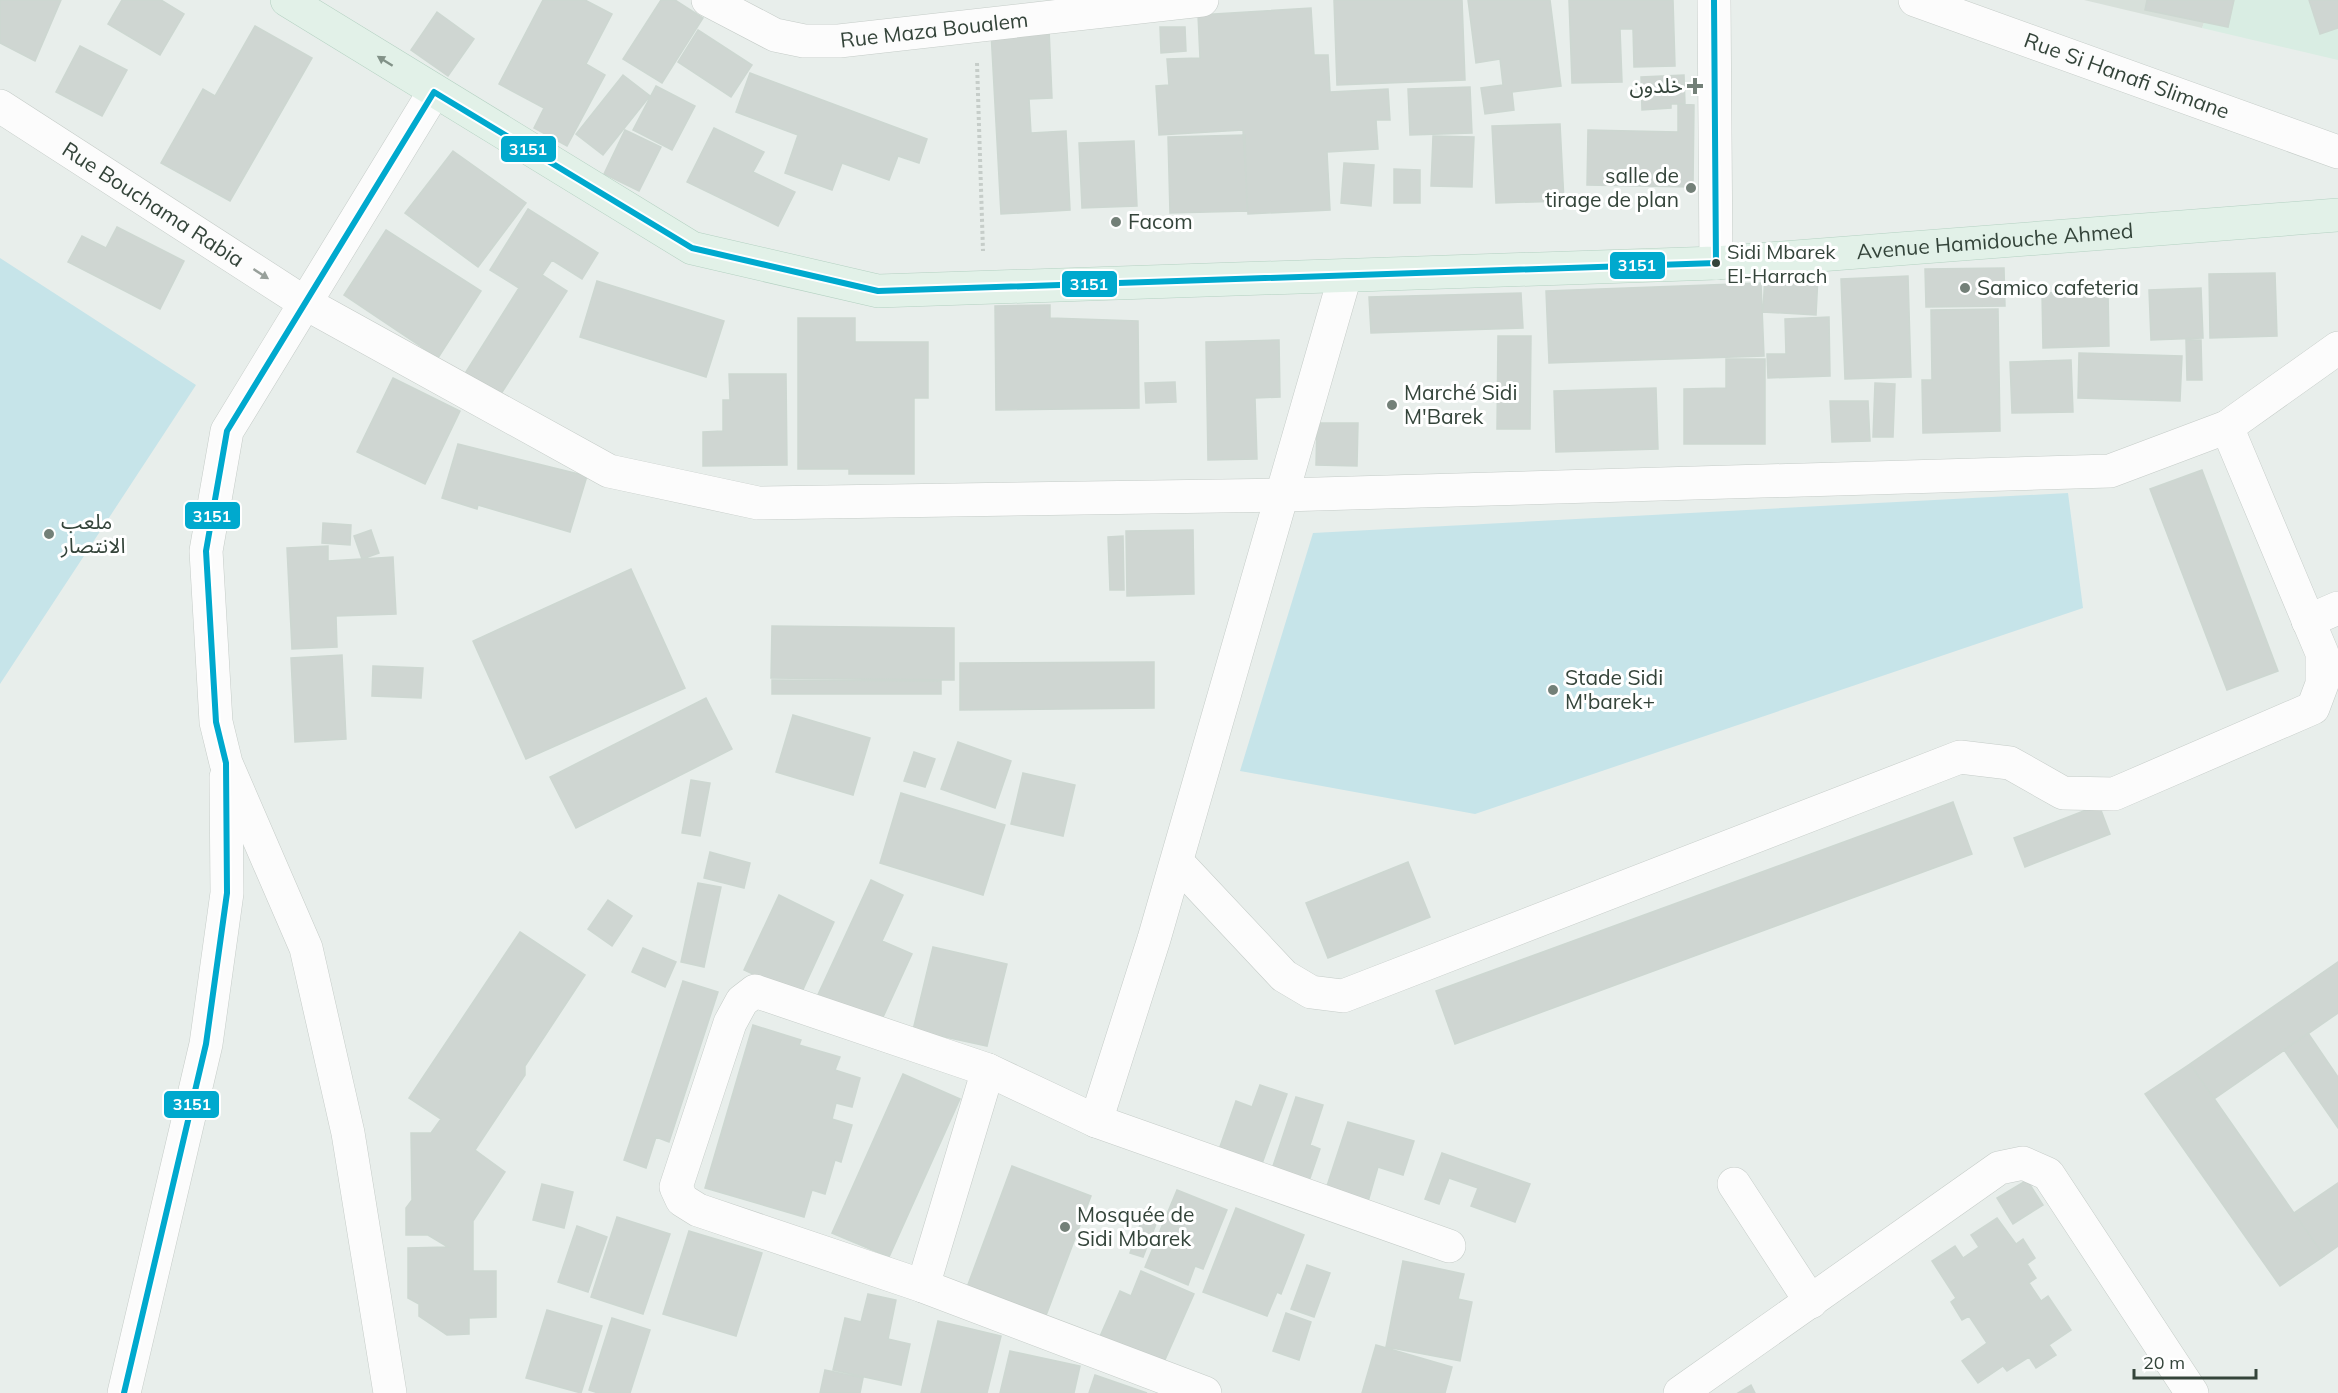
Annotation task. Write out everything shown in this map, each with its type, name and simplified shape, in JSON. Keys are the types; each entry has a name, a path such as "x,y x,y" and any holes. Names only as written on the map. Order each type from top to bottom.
{"main road":[{"name":"Avenue Hamidouche Ahmed","path":"287,0 692,248 878,291 1716,263 2338,215"}],"street":[{"name":"Rue Maza Boualem","path":"708,0 776,34 804,41 839,41 976,27 1202,0"},
{"path":"1714,0 1716,263"},
{"name":"Rue Si Hanafi Slimane","path":"1916,0 2338,152"},
{"path":"390,1393 348,1133 306,948 226,763 216,722 206,551 227,431 434,92"},
{"name":"Rue Bouchama Rabia","path":"0,106 305,303 609,471 758,503 1283,495 2110,471 2227,427 2338,348"},
{"path":"1096,1121 1177,862 1345,276"},
{"path":"1177,862 1284,976 1311,992 1343,996 1960,757 2010,763 2063,793 2114,794 2313,708 2322,684 2322,653 2227,427"},
{"path":"2308,621 2338,608"},
{"path":"124,1393 206,1044 227,893 226,763"},
{"path":"1205,1393 923,1286 698,1210 682,1200 676,1187 730,1023 742,1001 755,991 988,1070 1096,1121 1449,1246"},
{"path":"923,1286 988,1070"},
{"path":"1680,1393 1999,1168 2023,1163 2048,1174 2192,1393"},
{"path":"1734,1184 1811,1302"}],"path":[{"path":"976,27 984,287"}],"shaded area":[{"path":"2084,0 2213,0 2202,28"},
{"path":"2213,0 2338,0 2338,60 2202,28"},
{"name":"ملعب الانتصار","path":"0,258 196,385 0,684"},
{"name":"Stade Sidi M'barek+","path":"2068,493 2083,608 1475,814 1240,771 1313,533"}],"building":[{"path":"0,0 61,0 35,61 0,43"},
{"path":"122,0 161,0 184,14 160,55 108,24"},
{"path":"543,0 585,0 612,14 586,64 605,75 567,146 534,128 544,108 499,84"},
{"path":"661,0 675,0 703,18 662,83 623,59"},
{"path":"1334,0 1462,0 1465,80 1337,85"},
{"path":"1468,0 1550,0 1561,86 1512,92 1514,110 1485,114 1481,88 1503,85 1500,59 1476,63"},
{"path":"1569,0 1673,0 1675,66 1634,67 1633,29 1620,29 1622,82 1572,83"},
{"path":"2147,0 2234,0 2228,27 2145,10"},
{"path":"2309,0 2338,0 2338,28 2320,34"},
{"path":"1311,8 1314,55 1328,55 1330,92 1388,89 1390,120 1376,120 1378,149 1327,152 1330,210 1248,214 1243,130 1159,135 1156,86 1169,85 1167,59 1200,58 1198,15"},
{"path":"437,12 474,39 448,76 411,50"},
{"path":"255,26 312,58 230,201 161,163 203,89 215,96"},
{"path":"1160,27 1185,27 1186,51 1161,53"},
{"path":"1049,29 1052,98 1029,99 1031,133 1066,131 1070,210 1001,214 991,32"},
{"path":"698,30 752,65 731,97 678,62"},
{"path":"80,46 127,70 102,116 56,92"},
{"path":"750,73 927,139 919,163 898,156 889,180 842,163 832,190 785,173 798,135 736,112"},
{"path":"623,75 650,96 603,155 576,134"},
{"path":"1684,75 1685,104 1671,104 1671,108 1642,110 1641,77"},
{"path":"656,86 695,106 672,150 633,130"},
{"path":"1470,87 1472,133 1410,135 1408,89"},
{"path":"1678,104 1694,105 1693,187 1587,185 1588,130 1678,132"},
{"path":"1560,124 1564,201 1496,203 1492,126"},
{"path":"714,128 764,152 753,172 795,192 778,226 687,182"},
{"path":"625,130 661,147 639,191 604,174"},
{"path":"1245,135 1247,211 1170,213 1168,137"},
{"path":"1433,136 1474,137 1472,187 1431,186"},
{"path":"1134,141 1137,206 1082,208 1079,143"},
{"path":"453,151 526,203 478,267 405,213"},
{"path":"1344,163 1374,165 1371,206 1341,203"},
{"path":"1394,169 1420,170 1420,203 1394,203"},
{"path":"528,209 598,253 582,279 552,260 542,275 567,291 499,397 464,375 519,288 490,270"},
{"path":"117,227 184,261 160,309 68,262 82,236 106,248"},
{"path":"386,230 481,291 438,358 344,295"},
{"name":"Samico cafeteria","path":"2004,268 2005,306 1926,307 1925,269"},
{"path":"1765,273 1818,276 1816,315 1763,312"},
{"path":"2275,273 2277,336 2210,338 2209,274"},
{"path":"1908,276 1911,377 1845,379 1841,279"},
{"path":"597,281 724,321 706,377 580,337"},
{"path":"1761,283 1764,356 1549,363 1546,291"},
{"path":"2201,288 2203,338 2151,340 2149,290"},
{"path":"2108,292 2109,346 2043,348 2042,293"},
{"path":"1521,293 1523,328 1371,333 1369,297"},
{"path":"1050,305 1050,318 1138,321 1139,408 996,410 995,306"},
{"path":"1998,309 2000,431 1923,433 1922,380 1932,380 1931,310"},
{"path":"1829,317 1830,376 1768,378 1767,354 1786,354 1785,319"},
{"path":"798,318 855,318 855,342 928,342 928,398 914,398 914,474 849,474 849,469 798,469"},
{"path":"1498,336 1531,336 1530,429 1497,429"},
{"path":"1279,340 1280,397 1255,398 1257,459 1208,460 1206,342"},
{"path":"2186,340 2201,340 2202,380 2187,380"},
{"path":"2079,353 2182,356 2180,401 2078,398"},
{"path":"1726,359 1765,359 1765,444 1684,444 1684,389 1726,388"},
{"path":"2071,360 2073,412 2012,413 2010,362"},
{"path":"729,374 786,374 787,465 703,466 703,432 723,431 723,400 730,400"},
{"path":"393,378 460,411 425,484 357,452"},
{"path":"1175,382 1176,402 1146,403 1145,383"},
{"path":"1875,383 1895,384 1893,437 1873,437"},
{"path":"1656,388 1658,449 1556,452 1554,391"},
{"path":"1830,401 1868,401 1870,441 1832,442"},
{"path":"1317,423 1358,423 1357,466 1316,465"},
{"path":"458,444 587,476 570,532 478,505 477,509 442,498"},
{"path":"2202,470 2278,671 2227,690 2150,489"},
{"path":"323,523 351,525 350,545 322,543"},
{"path":"371,530 379,553 362,559 354,536"},
{"path":"1193,530 1194,594 1127,596 1126,531"},
{"path":"1123,536 1124,590 1110,590 1108,537"},
{"path":"328,546 328,561 393,557 396,614 336,616 337,647 292,649 287,548"},
{"path":"631,569 685,688 526,759 473,641"},
{"path":"772,626 954,628 954,680 771,678"},
{"path":"342,655 346,739 295,742 291,658"},
{"path":"1154,662 1154,708 960,710 960,663"},
{"path":"373,666 423,668 421,698 372,696"},
{"path":"772,680 941,681 941,694 772,694"},
{"path":"706,698 732,749 576,828 550,777"},
{"path":"793,715 870,738 853,795 776,772"},
{"path":"958,742 1011,761 995,808 941,789"},
{"path":"914,752 935,759 925,787 904,781"},
{"path":"1023,773 1075,785 1063,836 1011,824"},
{"path":"691,780 710,783 700,836 682,833"},
{"path":"901,793 1005,825 983,895 880,863"},
{"path":"1953,802 1972,854 1455,1044 1436,991"},
{"path":"2099,805 2110,834 2025,867 2014,838"},
{"path":"710,852 750,863 744,888 704,878"},
{"path":"1408,862 1430,917 1328,958 1306,903"},
{"path":"871,880 903,895 882,941 912,954 878,1028 816,999"},
{"path":"698,883 721,887 704,967 681,962"},
{"path":"779,895 834,922 800,996 744,970"},
{"path":"608,900 632,916 612,946 588,929"},
{"path":"520,932 585,975 525,1066 525,1075 475,1150 505,1172 473,1221 473,1271 496,1271 496,1317 469,1318 469,1334 447,1335 419,1316 419,1304 408,1298 408,1248 448,1247 428,1235 406,1235 406,1208 412,1200 411,1133 431,1133 441,1119 409,1098"},
{"path":"933,947 1007,964 987,1046 913,1030"},
{"path":"643,948 676,962 665,987 632,972"},
{"path":"2338,962 2338,1013 2214,1099 2190,1064"},
{"path":"683,981 718,992 669,1142 656,1137 646,1168 624,1160"},
{"path":"753,1025 801,1040 799,1045 840,1057 835,1070 860,1078 852,1107 836,1103 832,1119 852,1125 841,1162 835,1160 825,1194 812,1190 804,1217 705,1188"},
{"path":"2308,1033 2338,1077 2338,1128 2284,1050"},
{"path":"2190,1064 2324,1256 2280,1286 2145,1094"},
{"path":"903,1074 960,1099 889,1257 832,1233"},
{"path":"1260,1085 1287,1094 1259,1172 1216,1158 1236,1101 1252,1107"},
{"path":"1296,1097 1323,1105 1310,1145 1320,1149 1308,1184 1271,1172"},
{"path":"1348,1122 1414,1141 1403,1175 1378,1167 1367,1205 1325,1192"},
{"path":"1442,1153 1530,1184 1515,1222 1471,1206 1478,1188 1449,1178 1439,1204 1425,1199"},
{"path":"1012,1166 1091,1196 1042,1326 963,1298"},
{"path":"2027,1180 2043,1205 2013,1224 1997,1198"},
{"path":"2338,1183 2338,1246 2324,1256 2294,1213"},
{"path":"542,1184 573,1192 564,1228 533,1220"},
{"path":"1177,1190 1227,1210 1203,1269 1195,1266 1188,1285 1145,1267"},
{"path":"1236,1208 1304,1235 1281,1294 1277,1292 1267,1316 1203,1292"},
{"path":"1144,1214 1158,1219 1143,1257 1130,1253"},
{"path":"617,1217 670,1234 643,1314 591,1297"},
{"path":"1997,1218 2016,1244 2023,1239 2035,1258 2027,1264 2036,1278 2029,1283 2041,1301 2048,1296 2071,1330 2049,1345 2056,1355 2036,1368 2029,1357 2007,1371 2003,1366 1978,1383 1962,1361 1987,1343 1969,1316 1962,1320 1951,1302 1956,1298 1932,1261 1955,1246 1963,1258 1979,1247 1971,1235"},
{"path":"577,1226 607,1237 588,1292 558,1282"},
{"path":"689,1231 762,1253 736,1336 663,1314"},
{"path":"1403,1261 1464,1274 1458,1299 1472,1302 1460,1361 1386,1347"},
{"path":"1307,1265 1330,1273 1314,1317 1291,1309"},
{"path":"1141,1271 1194,1294 1160,1371 1097,1343 1120,1291 1131,1296"},
{"path":"868,1294 896,1300 888,1339 910,1344 901,1385 833,1370 845,1318 861,1322"},
{"path":"547,1310 602,1326 581,1393 526,1378"},
{"path":"1286,1313 1311,1322 1299,1360 1273,1351"},
{"path":"612,1318 650,1330 630,1393 598,1393 589,1390"},
{"path":"938,1321 1001,1336 987,1393 921,1393"},
{"path":"1376,1345 1452,1367 1445,1393 1362,1393"},
{"path":"1010,1351 1080,1366 1074,1393 1000,1393"},
{"path":"825,1370 863,1378 860,1393 820,1393"},
{"path":"1095,1375 1147,1393 1089,1393"},
{"path":"1751,1385 1755,1393 1738,1393"}],"transit line":[{"name":"3151","path":"124,1393 206,1044 227,893 226,763 216,722 206,551 227,431 434,92 692,248 878,291 1716,263 1714,0"}],"place":[{"name":"خلدون","path":"1695,86"},
{"name":"salle de tirage de plan","path":"1691,188"},
{"name":"Facom","path":"1116,222"},
{"name":"Sidi Mbarek El-Harrach","path":"1716,263"},
{"name":"Samico cafeteria","path":"1965,288"},
{"name":"Marché Sidi M'Barek","path":"1392,405"},
{"name":"ملعب الانتصار","path":"49,534"},
{"name":"Stade Sidi M'barek+","path":"1553,690"},
{"name":"Mosquée de Sidi Mbarek","path":"1065,1227"}]}
